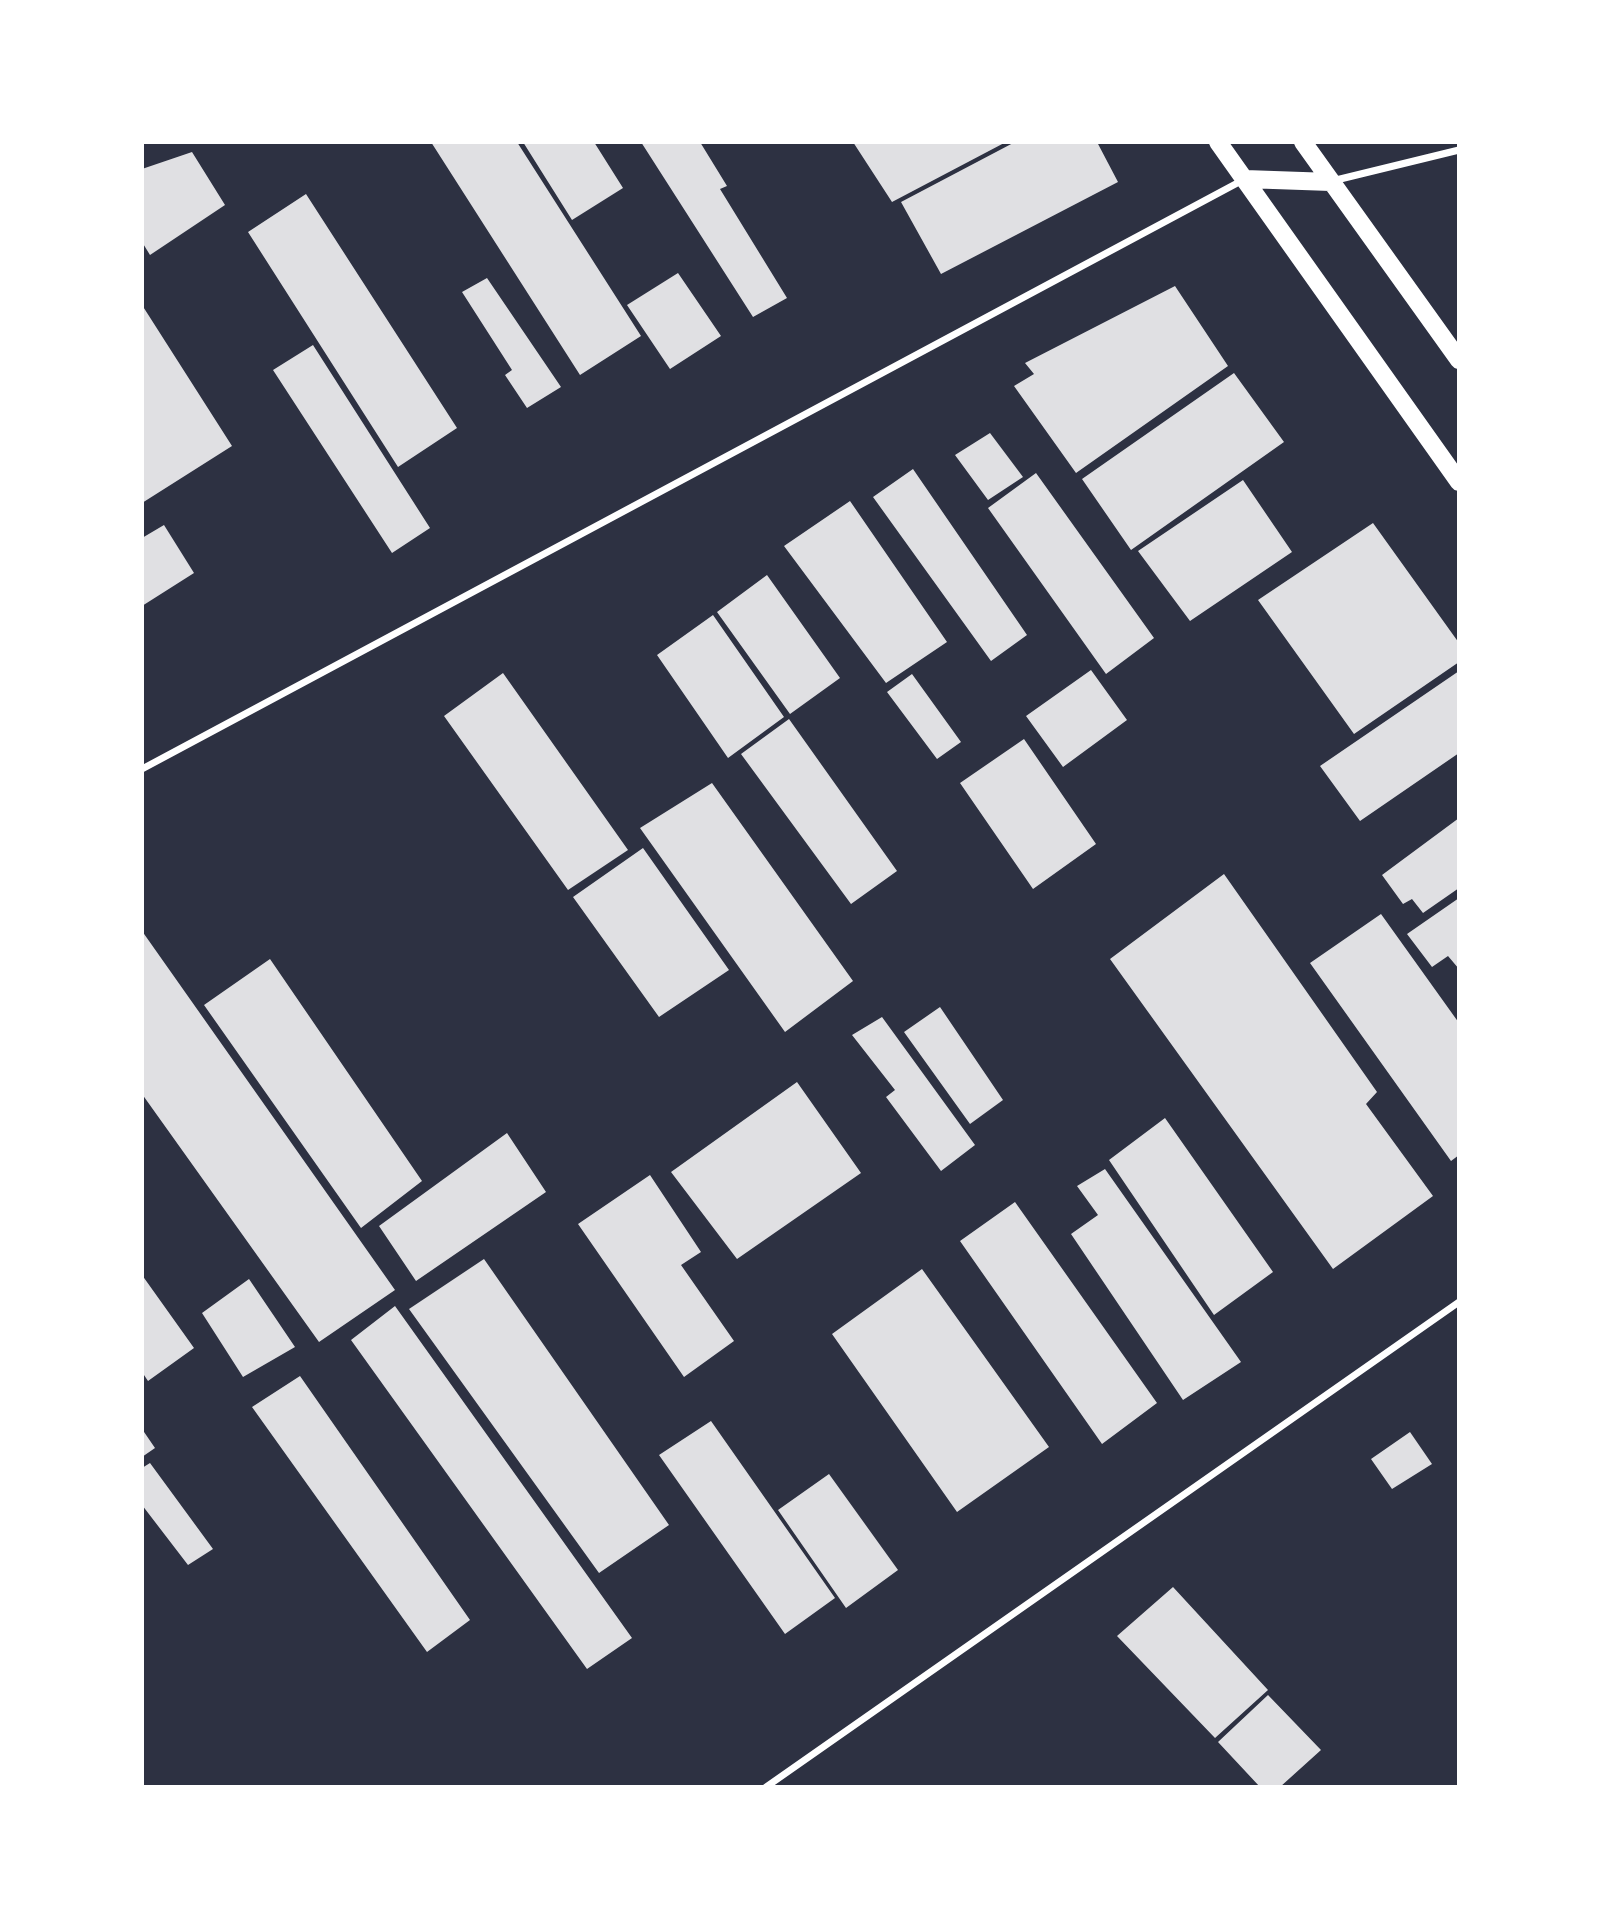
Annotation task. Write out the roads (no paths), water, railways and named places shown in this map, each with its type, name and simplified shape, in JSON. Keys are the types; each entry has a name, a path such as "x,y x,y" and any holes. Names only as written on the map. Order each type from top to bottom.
{"main road":[{"path":"1218,142 1459,482"},
{"path":"1303,142 1459,360"},
{"path":"1244,179 1331,182"}],"street":[{"path":"1331,182 1459,150"},
{"path":"142,769 1244,179"},
{"path":"766,1787 1459,1302"}]}
